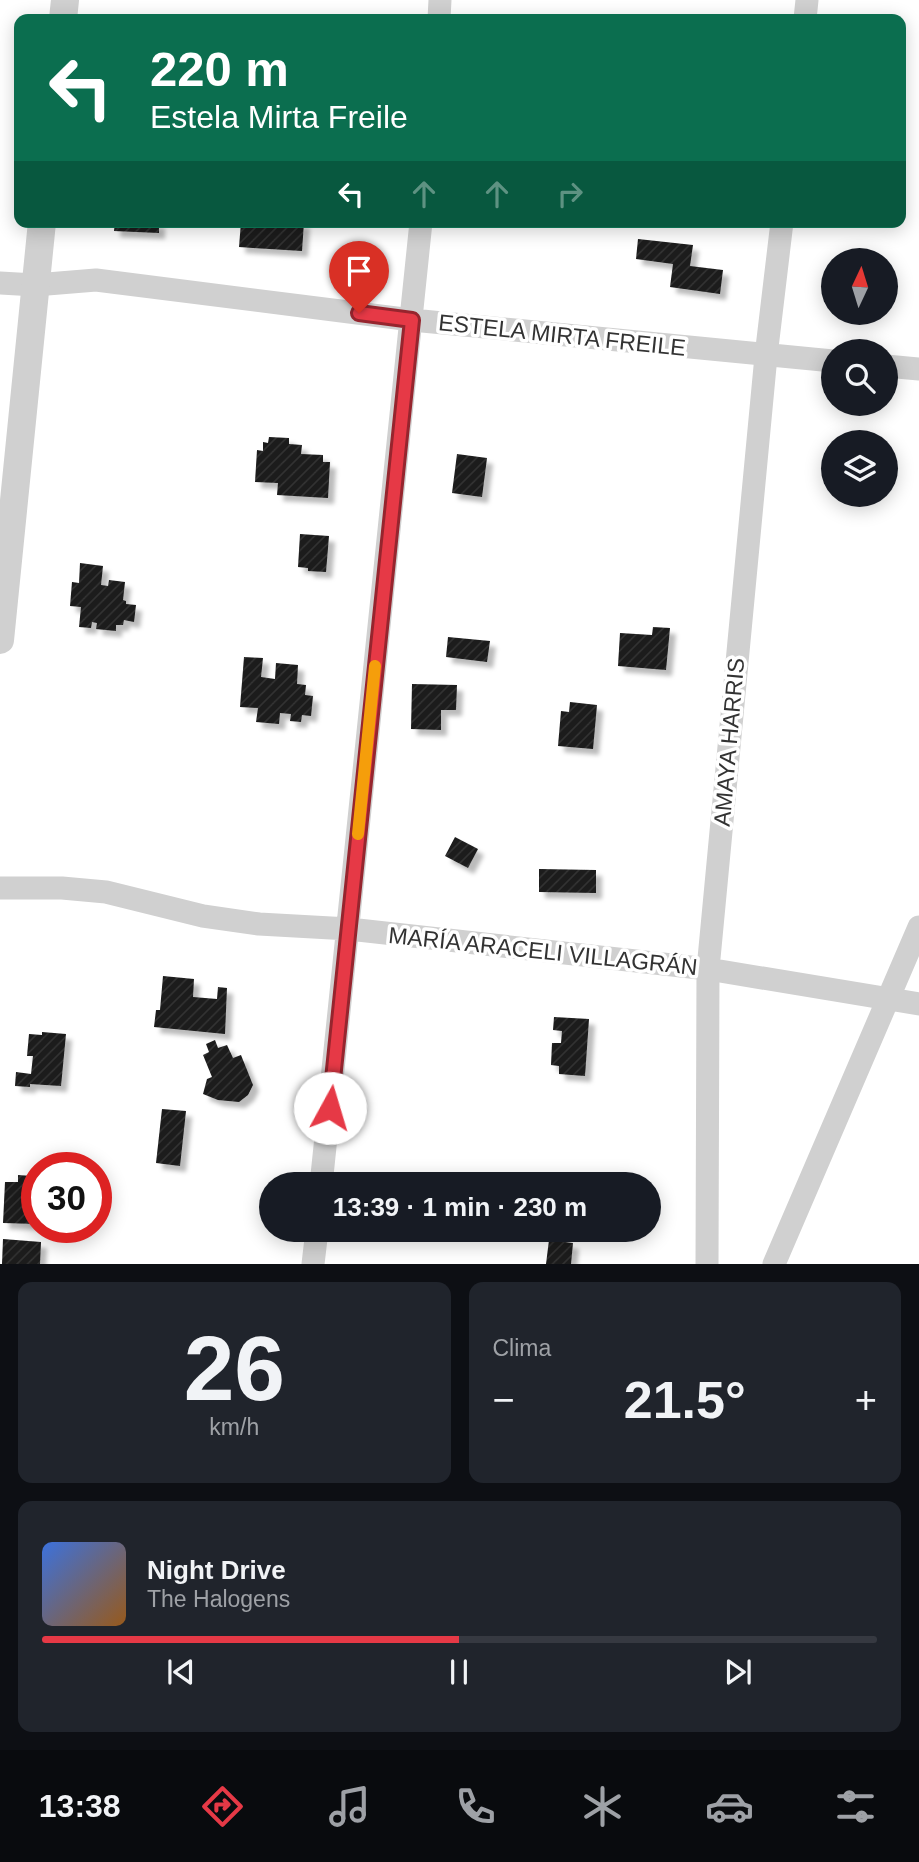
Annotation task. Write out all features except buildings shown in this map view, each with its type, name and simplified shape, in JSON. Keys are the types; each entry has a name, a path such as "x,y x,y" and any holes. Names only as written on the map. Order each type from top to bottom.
{"street":[{"path":"0,640 41,228"},
{"path":"322,1172 420,228"},
{"name":"AMAYA HARRIS","path":"707,1264 708,969 766,356 781,228"},
{"name":"ESTELA MIRTA FREILE","path":"0,282 35,285 96,280 412,320 821,360"},
{"path":"898,367 919,369"},
{"name":"MARÍA ARACELI VILLAGRÁN","path":"0,888 62,887 106,892 203,916 259,924 349,929 708,969 919,1004"},
{"path":"774,1264 919,927"},
{"path":"313,1264 316,1242"}],"slow traffic":[{"path":"358,834 375,666"}],"route":[{"path":"330,1108 412,320 359,313"}]}
